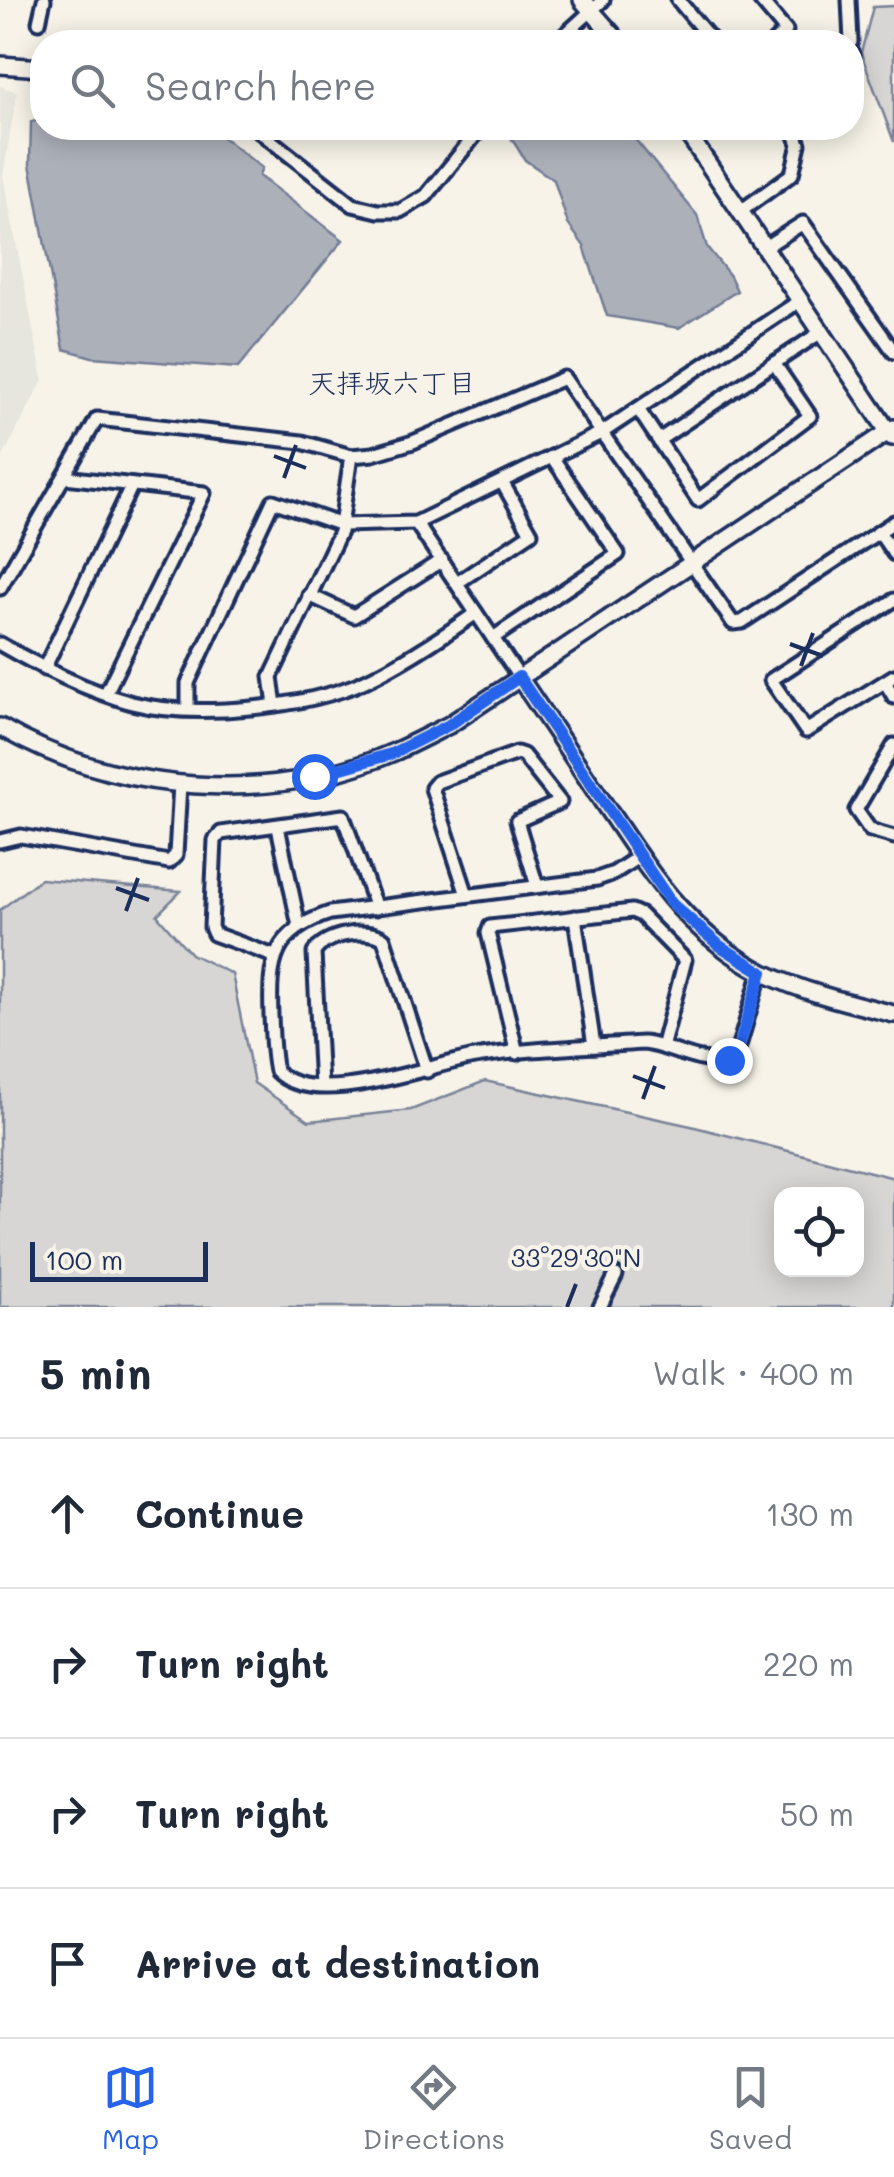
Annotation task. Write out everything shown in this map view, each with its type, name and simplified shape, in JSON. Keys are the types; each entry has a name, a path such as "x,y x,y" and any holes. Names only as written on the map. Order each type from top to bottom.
{"street":[{"path":"39,22 44,0"},
{"path":"678,0 703,30"},
{"path":"760,0 786,30"},
{"path":"849,0 850,30"},
{"path":"567,30 592,3 611,30"},
{"path":"0,65 30,67"},
{"path":"270,140 353,205 400,212 426,196 470,140"},
{"path":"0,727 77,762 180,784 264,783 314,776 391,754 449,725 892,433 692,140"},
{"path":"741,210 792,174 797,140"},
{"path":"766,248 803,222 894,352"},
{"path":"188,709 188,683 274,501 342,525 416,523 603,432 801,300"},
{"path":"658,440 820,332"},
{"path":"638,409 698,500 810,416 774,363"},
{"path":"0,588 98,419 302,442 351,456 392,450 564,378 733,622 742,622 894,522"},
{"path":"275,705 271,677 342,525 351,456"},
{"path":"493,638 618,554 552,457"},
{"path":"64,477 204,493 106,693"},
{"path":"456,583 531,534 502,482"},
{"path":"44,669 132,485"},
{"path":"416,523 672,904 720,946 762,972 814,994 894,1014"},
{"path":"878,532 894,554"},
{"path":"310,595 354,616 442,560"},
{"path":"894,600 771,680 806,732 889,679 894,697"},
{"path":"0,644 44,669 135,703 188,709 275,705 334,693 365,681 426,648 476,613"},
{"path":"894,744 856,810 870,830 894,837"},
{"path":"467,895 432,788 436,782 517,753 523,755 560,802 517,821 536,886"},
{"path":"0,841 21,836 174,860 180,784"},
{"path":"274,956 214,934 211,927 217,835 342,816 376,908"},
{"path":"278,827 299,926"},
{"path":"638,857 597,879 330,913 299,926 274,956 270,977 276,1071 292,1084 321,1086 393,1080 473,1057 662,1044 710,1063 729,1060 739,1046 762,972"},
{"path":"516,1053 488,933 490,927 632,911 684,960 662,1044"},
{"path":"576,917 594,1046"},
{"path":"321,1086 314,953 330,939 373,934 384,939 428,1071"},
{"path":"600,1307 616,1275"}],"shaded area":[{"path":"894,6 894,142 864,61 864,42 873,7"},
{"path":"0,86 17,92 3,176 43,380 0,462"},
{"path":"31,140 226,140 262,168 259,176 343,240 238,368 92,357 64,349 30,164"},
{"path":"512,140 636,140 697,215 707,247 737,291 679,328 607,316 584,246 568,224 554,180 525,160"},
{"path":"40,879 181,891 157,915 191,954 232,974 254,1083 309,1121 411,1110 485,1081 691,1126 894,1178 894,1307 0,1307 0,910"}],"district":[{"name":"天拝坂六丁目","path":"392,382"}],"route":[{"path":"314,776 391,754 449,725 519,677 672,904 720,946 762,972 739,1046 729,1060"}]}
